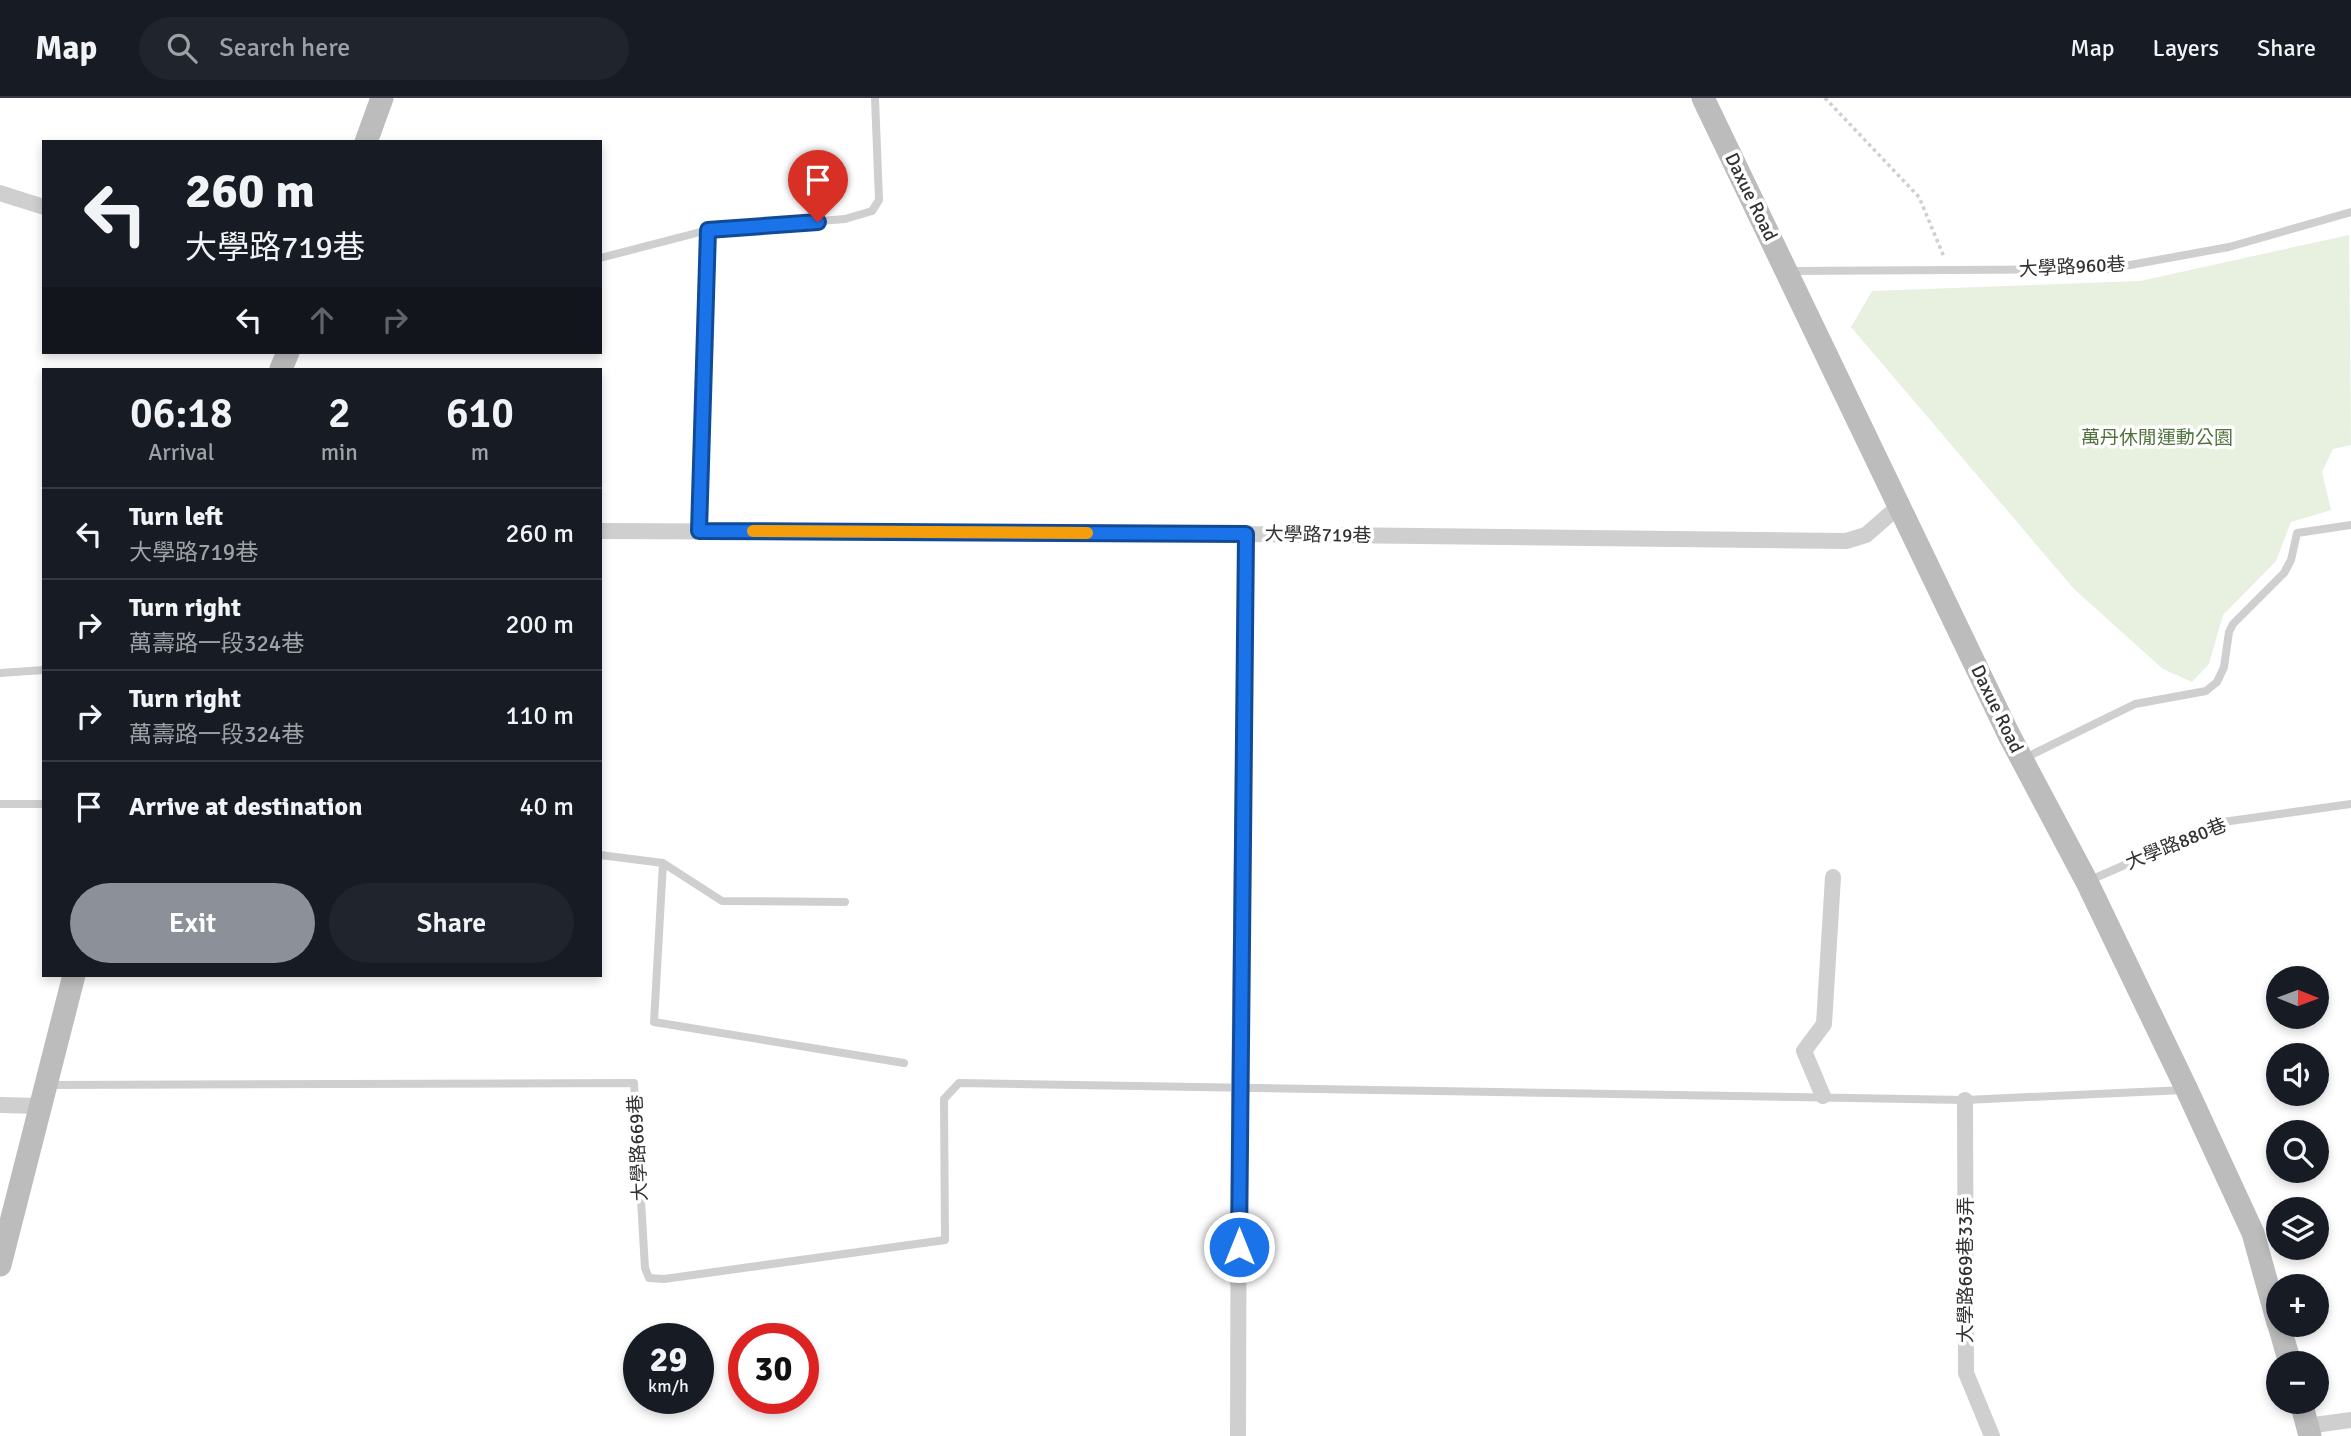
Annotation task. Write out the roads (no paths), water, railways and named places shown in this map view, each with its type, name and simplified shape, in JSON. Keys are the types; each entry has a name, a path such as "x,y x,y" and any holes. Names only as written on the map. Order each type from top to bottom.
{"main road":[{"path":"367,140 382,98"},
{"name":"Daxue Road","path":"1703,98 1898,507 2022,760 2087,882 2187,1090 2253,1233 2266,1278"},
{"path":"0,1265 73,977"},
{"path":"2304,1414 2309,1431"}],"street":[{"path":"0,193 42,206"},
{"name":"大學路719巷","path":"602,531 1246,534 1846,541 1866,535 1898,507"},
{"path":"1238,1436 1239,1086 1246,534"},
{"path":"1823,1096 1804,1051 1824,1024 1833,877"},
{"path":"0,1105 43,1095"},
{"name":"大學路669巷33弄","path":"1965,1100 1966,1373 1992,1436"},
{"path":"2309,1431 2351,1420"}],"lane":[{"path":"602,257 708,230 845,219 872,211 879,200 875,98"},
{"name":"大學路960巷","path":"1787,271 2108,269 2229,247 2351,212"},
{"path":"699,531 708,230"},
{"path":"2022,760 2135,704 2206,691 2217,682 2224,667 2229,632 2284,573 2291,560 2297,533 2351,526"},
{"path":"0,673 42,670"},
{"path":"0,804 42,804"},
{"name":"大學路880巷","path":"2087,882 2223,822 2351,804"},
{"path":"602,855 663,863 722,901 845,902"},
{"path":"663,863 654,1022 904,1063"},
{"name":"大學路669巷","path":"43,1095 634,1083 645,1269 649,1278 664,1279 945,1240 944,1098 959,1083 1239,1086"},
{"path":"1239,1086 1965,1100 2187,1090"}],"park label":[{"name":"萬丹休閒運動公園","path":"2157,438"}]}
